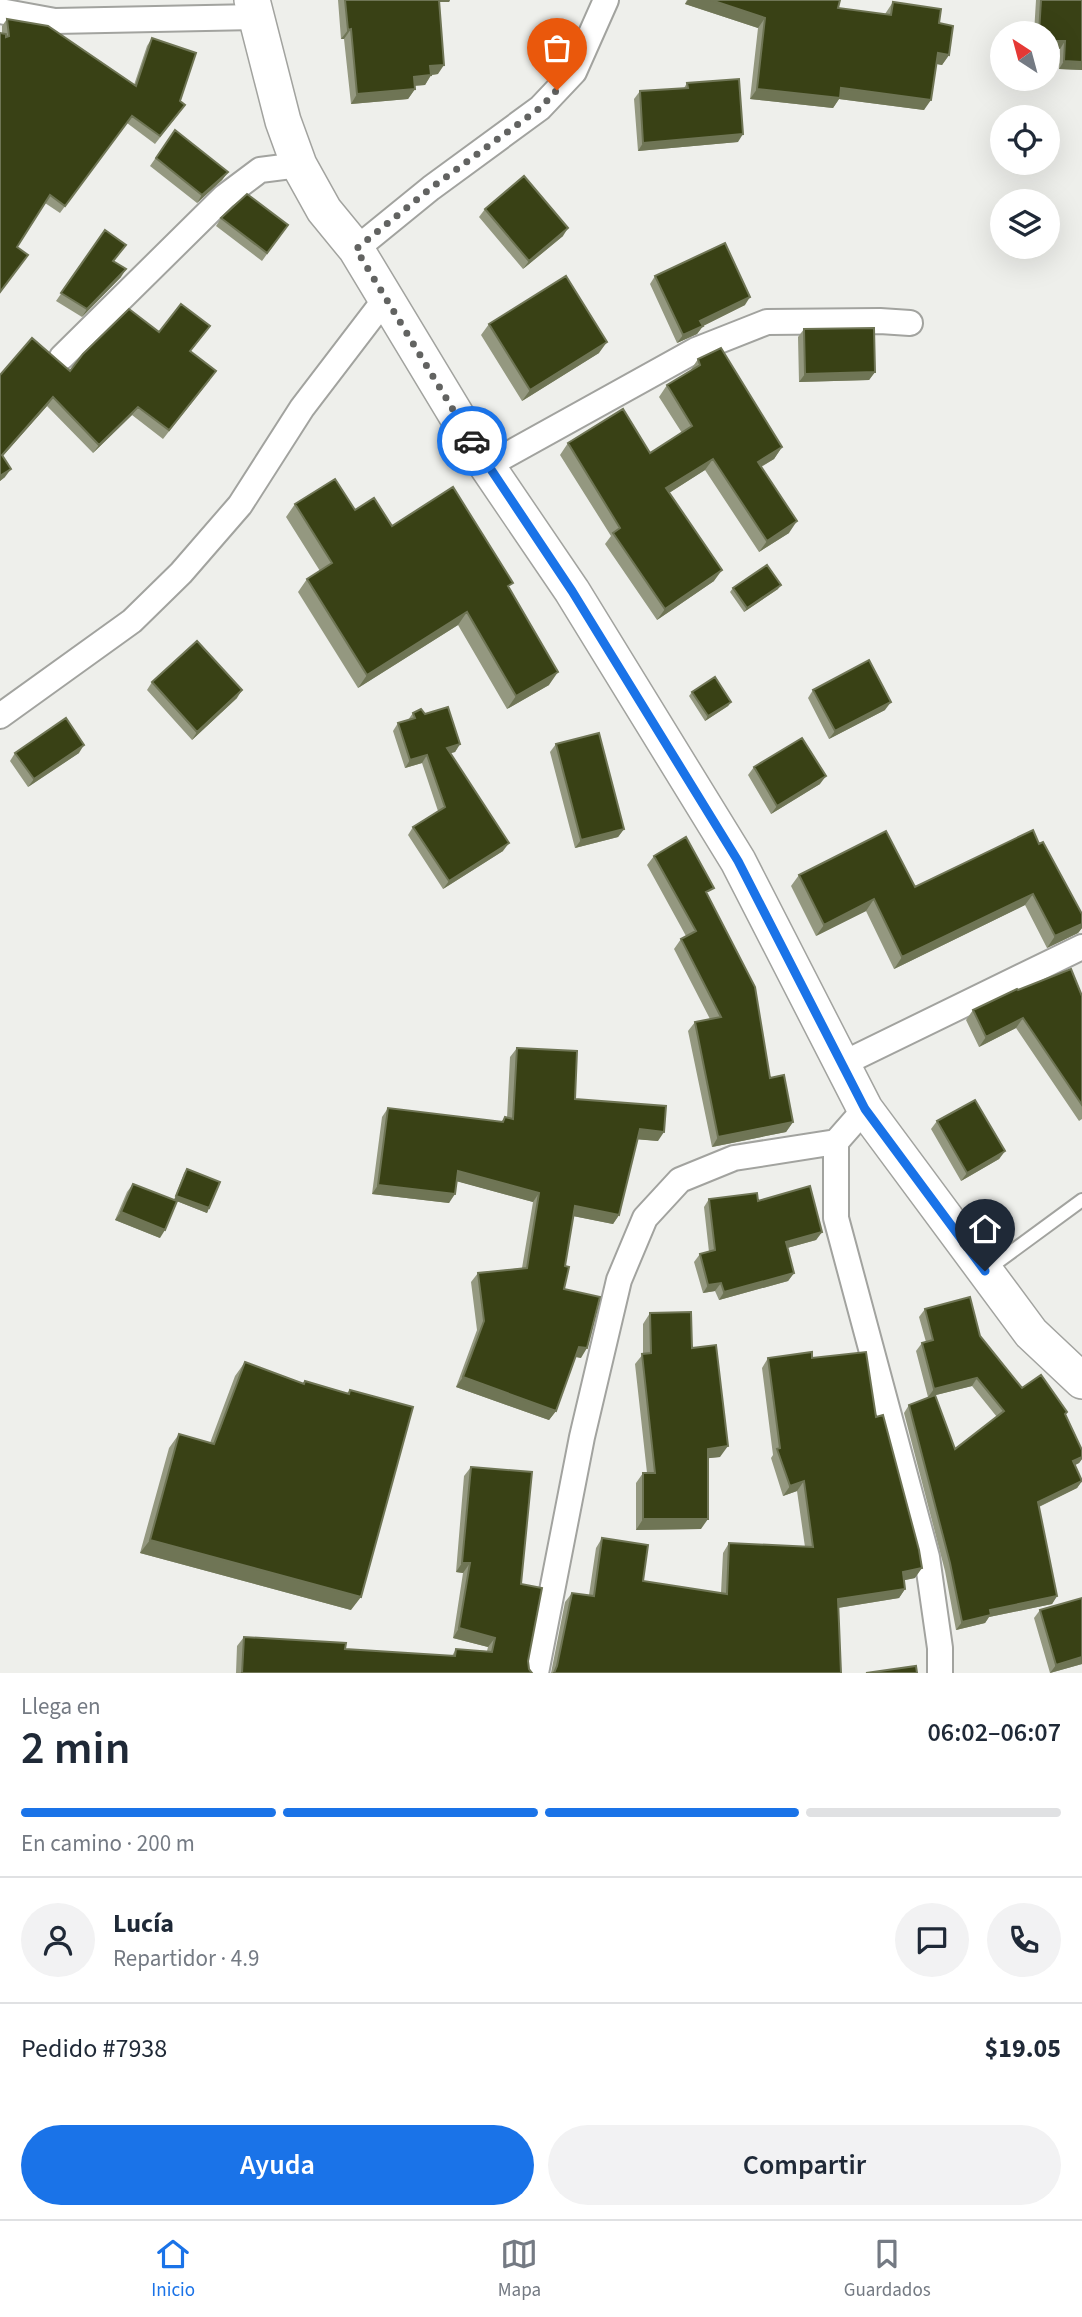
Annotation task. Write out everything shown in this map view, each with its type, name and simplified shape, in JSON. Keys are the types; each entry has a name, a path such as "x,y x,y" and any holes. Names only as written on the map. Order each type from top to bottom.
{"main road":[{"path":"254,8 283,121 299,165 324,210 356,249 487,466 572,591 738,861 865,1109 1031,1333 1082,1381"}],"street":[{"path":"356,249 431,188 540,108 574,72 606,0"},
{"path":"0,10 55,21 254,8"},
{"path":"62,357 224,197 260,170 299,165"},
{"path":"0,716 132,621 181,573 240,505 302,408 386,298"},
{"path":"487,466 696,350 767,322 910,323"},
{"path":"842,1064 1082,947"},
{"path":"536,1673 582,1437 619,1280 645,1217 680,1180 734,1158 836,1142 865,1109"},
{"path":"836,1142 836,1218 927,1557 940,1648 940,1673"}],"lane":[{"path":"985,1271 1082,1200"}],"building":[{"path":"345,0 439,0 444,65 430,66 431,75 414,77 415,89 357,94 351,29 348,30"},
{"path":"711,0 840,0 838,8 891,15 893,2 941,9 939,23 953,26 949,55 938,53 931,100 841,88 840,98 757,89 765,18"},
{"path":"1041,0 1082,0 1082,62 1064,61 1065,41 1060,41 1060,21 1040,21"},
{"path":"7,19 48,26 136,86 152,38 196,53 180,101 185,105 160,136 132,116 65,206 50,195 17,247 28,255 0,292 0,33 9,36"},
{"path":"739,79 743,134 643,143 640,91 688,88 687,83"},
{"path":"175,130 228,172 202,195 156,158"},
{"path":"524,176 568,228 529,261 485,209"},
{"path":"247,194 288,225 267,253 221,218"},
{"path":"105,230 126,245 113,261 126,269 87,309 61,293"},
{"path":"725,243 750,297 700,321 703,326 683,335 655,276"},
{"path":"566,276 607,342 530,390 489,324"},
{"path":"181,304 210,326 190,351 216,371 169,430 138,407 99,445 53,397 2,455 11,469 0,476 0,375 32,338 70,371 83,354 129,309 159,332"},
{"path":"874,328 875,372 805,374 804,329"},
{"path":"721,348 782,447 758,462 797,521 767,541 713,459 666,488 722,570 665,609 613,533 620,528 568,443 623,409 650,453 692,426 667,385 700,365 698,359"},
{"path":"335,479 355,510 374,498 392,526 453,487 513,583 508,586 558,672 516,696 467,612 367,675 307,579 332,563 295,504"},
{"path":"767,565 781,585 747,608 733,588"},
{"path":"197,641 242,690 197,732 152,682"},
{"path":"869,660 891,702 835,731 813,690"},
{"path":"715,677 731,702 708,716 692,692"},
{"path":"448,707 460,744 447,748 509,843 449,881 413,827 445,807 427,755 410,760 398,723 415,718 413,713 421,709 425,714"},
{"path":"66,718 84,745 34,779 15,753"},
{"path":"599,733 624,829 581,840 556,744"},
{"path":"802,738 826,776 777,806 754,767"},
{"path":"1033,830 1039,844 1043,842 1082,914 1082,924 1055,936 1033,894 902,957 874,899 824,925 799,875 886,831 915,887"},
{"path":"686,837 714,888 706,892 755,987 770,1078 784,1075 793,1122 718,1137 695,1022 721,1017 681,939 696,931 654,856"},
{"path":"1071,969 1082,996 1082,1105 1023,1018 986,1037 973,1010 1017,989"},
{"path":"517,1048 577,1051 575,1099 666,1106 664,1132 640,1129 619,1215 575,1206 564,1289 600,1297 587,1348 579,1347 556,1411 463,1377 484,1321 478,1273 527,1268 539,1193 458,1171 455,1194 378,1185 388,1108 503,1122 505,1117 513,1119"},
{"path":"975,1100 1005,1151 967,1173 937,1121"},
{"path":"187,1169 220,1182 209,1208 176,1196"},
{"path":"133,1184 177,1201 165,1230 121,1212"},
{"path":"810,1186 822,1232 786,1242 794,1273 724,1292 721,1283 708,1285 700,1254 715,1250 709,1199 757,1193 758,1201"},
{"path":"970,1297 980,1336 1022,1388 1041,1375 1067,1412 1065,1414 1082,1450 1082,1457 1073,1461 1082,1481 1038,1502 1057,1596 990,1610 991,1615 962,1622 950,1563 909,1405 935,1395 955,1449 1004,1411 977,1378 934,1389 922,1343 933,1340 925,1309"},
{"path":"691,1312 692,1348 716,1345 728,1446 708,1449 708,1519 643,1519 643,1473 655,1473 642,1354 651,1353 650,1313"},
{"path":"812,1352 812,1358 866,1352 876,1417 883,1415 922,1568 903,1572 905,1589 838,1599 841,1673 554,1673 572,1593 594,1596 602,1538 648,1545 643,1581 727,1594 729,1543 813,1547 804,1481 790,1486 777,1449 780,1448 768,1358"},
{"path":"245,1362 304,1384 305,1381 349,1394 350,1390 413,1407 361,1597 150,1540 179,1434 214,1444"},
{"path":"471,1467 532,1472 521,1584 542,1588 528,1661 532,1673 242,1673 244,1637 346,1643 345,1649 455,1656 456,1649 492,1652 495,1638 459,1628 470,1563 462,1563"},
{"path":"1082,1598 1082,1657 1056,1665 1040,1610"},
{"path":"916,1666 917,1673 866,1673"}],"way so far":[{"path":"472,441 356,249 431,188 540,108 557,90"}],"route":[{"path":"472,441 572,591 738,861 865,1109 985,1271"}]}
